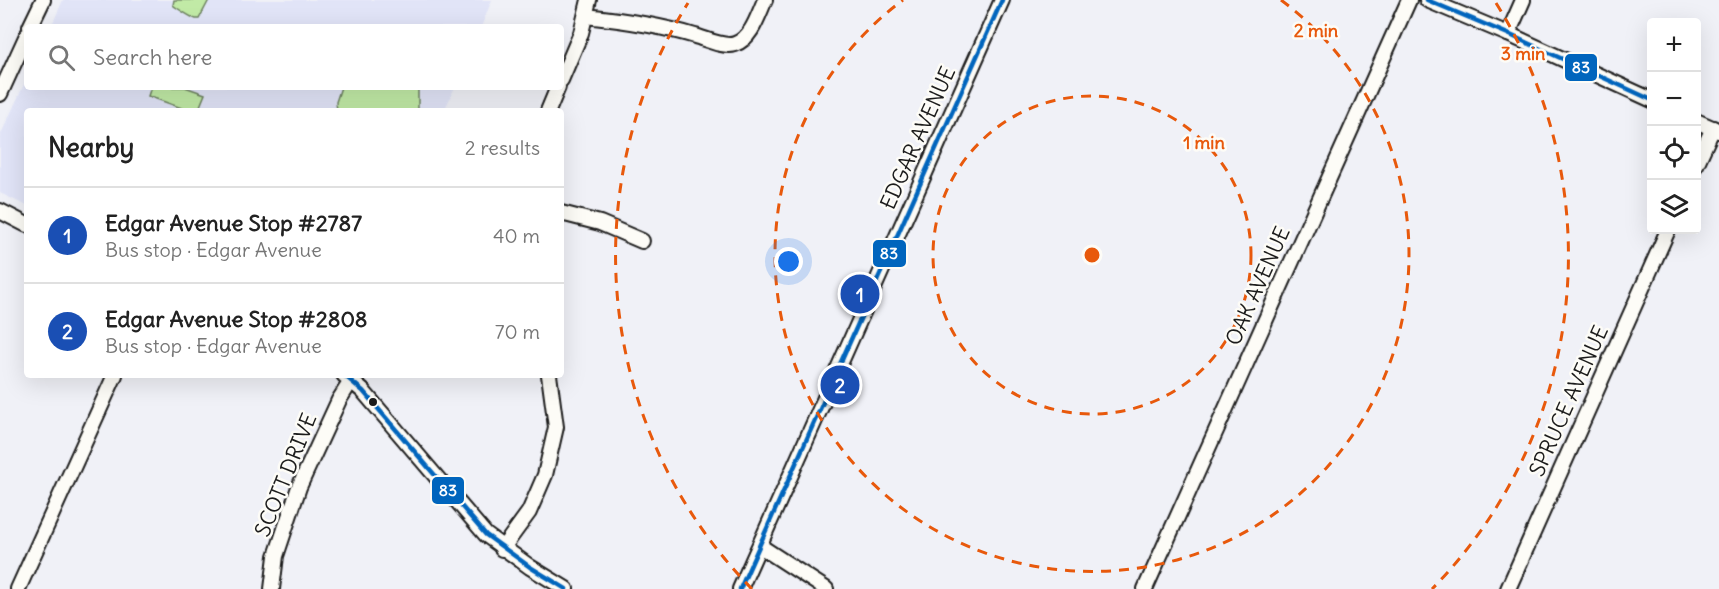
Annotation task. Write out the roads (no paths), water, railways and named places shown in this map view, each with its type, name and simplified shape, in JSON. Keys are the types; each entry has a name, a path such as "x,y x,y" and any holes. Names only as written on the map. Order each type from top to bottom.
{"street":[{"path":"31,24 43,0"},
{"path":"564,73 581,33 589,0"},
{"path":"586,16 645,23 724,45 733,45 744,39 751,31 765,0"},
{"name":"EDGAR AVENUE","path":"740,589 1002,0"},
{"name":"OAK AVENUE","path":"1145,589 1409,0"},
{"path":"1427,0 1508,34 1647,98"},
{"path":"1508,34 1522,0"},
{"path":"0,94 24,42"},
{"path":"549,108 557,90"},
{"path":"1701,123 1716,130 1701,156"},
{"path":"0,211 24,223"},
{"path":"564,214 600,223 642,241"},
{"name":"SPRUCE AVENUE","path":"1508,589 1666,234"},
{"path":"18,589 114,378"},
{"path":"347,378 363,391 486,536 502,549 566,589"},
{"name":"SCOTT DRIVE","path":"272,589 276,556 298,487 347,378"},
{"path":"502,549 530,512 545,476 556,427 549,378"},
{"path":"760,546 826,589"}],"place":[{"name":"Edgar Avenue Stop #2787","path":"860,294"},
{"name":"Edgar Avenue Stop #2808","path":"840,385"}]}
